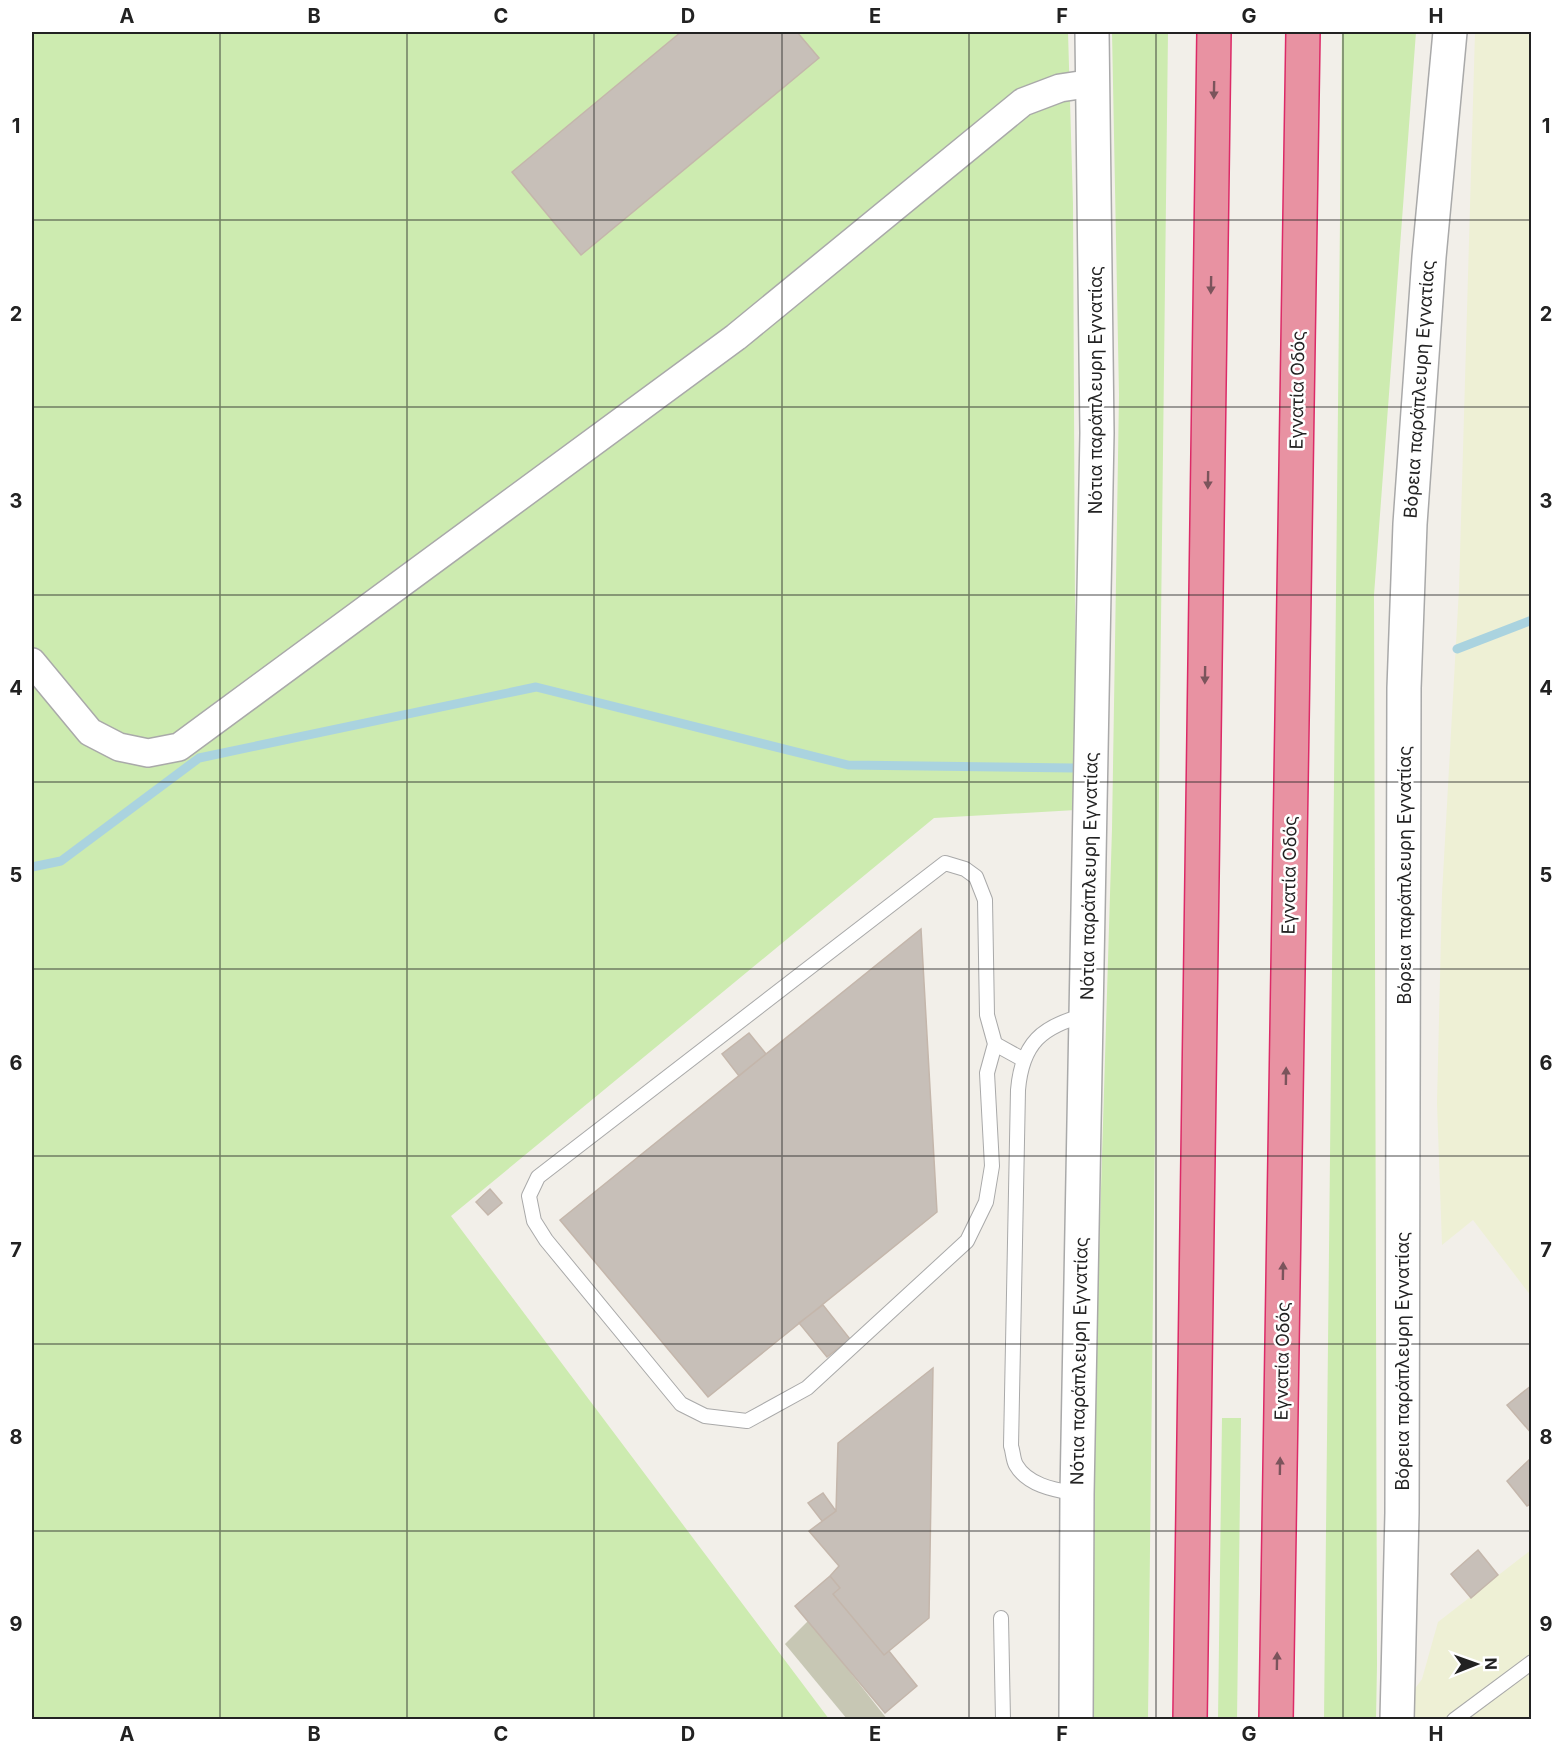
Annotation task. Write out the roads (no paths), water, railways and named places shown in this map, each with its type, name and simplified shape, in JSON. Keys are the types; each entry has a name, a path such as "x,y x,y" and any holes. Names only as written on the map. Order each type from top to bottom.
{"highway":[{"path":"1190,1719 1215,32"},
{"name":"Εγνατία Οδός","path":"1276,1719 1303,32"}],"street":[{"name":"Νότια παράπλευρη Εγνατίας","path":"1076,1719 1077,1494 1097,433 1092,32"},
{"name":"Βόρεια παράπλευρη Εγνατίας","path":"1397,1719 1402,1513 1404,688 1410,512 1429,257 1450,32"},
{"path":"32,662 90,732 119,747 148,753 179,747 736,337 1023,102 1060,87 1093,83"}],"lane":[{"path":"995,1044 987,1073 992,1166 986,1202 967,1241 807,1388 747,1421 705,1416 681,1404 546,1240 534,1221 529,1196 538,1177 945,862 965,869 976,877 985,900 987,1015 995,1044 1024,1060"},
{"path":"1077,1494 1052,1490 1028,1478 1016,1465 1011,1446 1020,1069 1040,1034 1063,1021 1086,1015"},
{"path":"1001,1618 1003,1719"},
{"path":"1454,1719 1532,1662"}],"waterway":[{"path":"1457,649 1532,620"},
{"path":"32,867 61,861 199,758 536,687 848,765 1073,768"}]}
